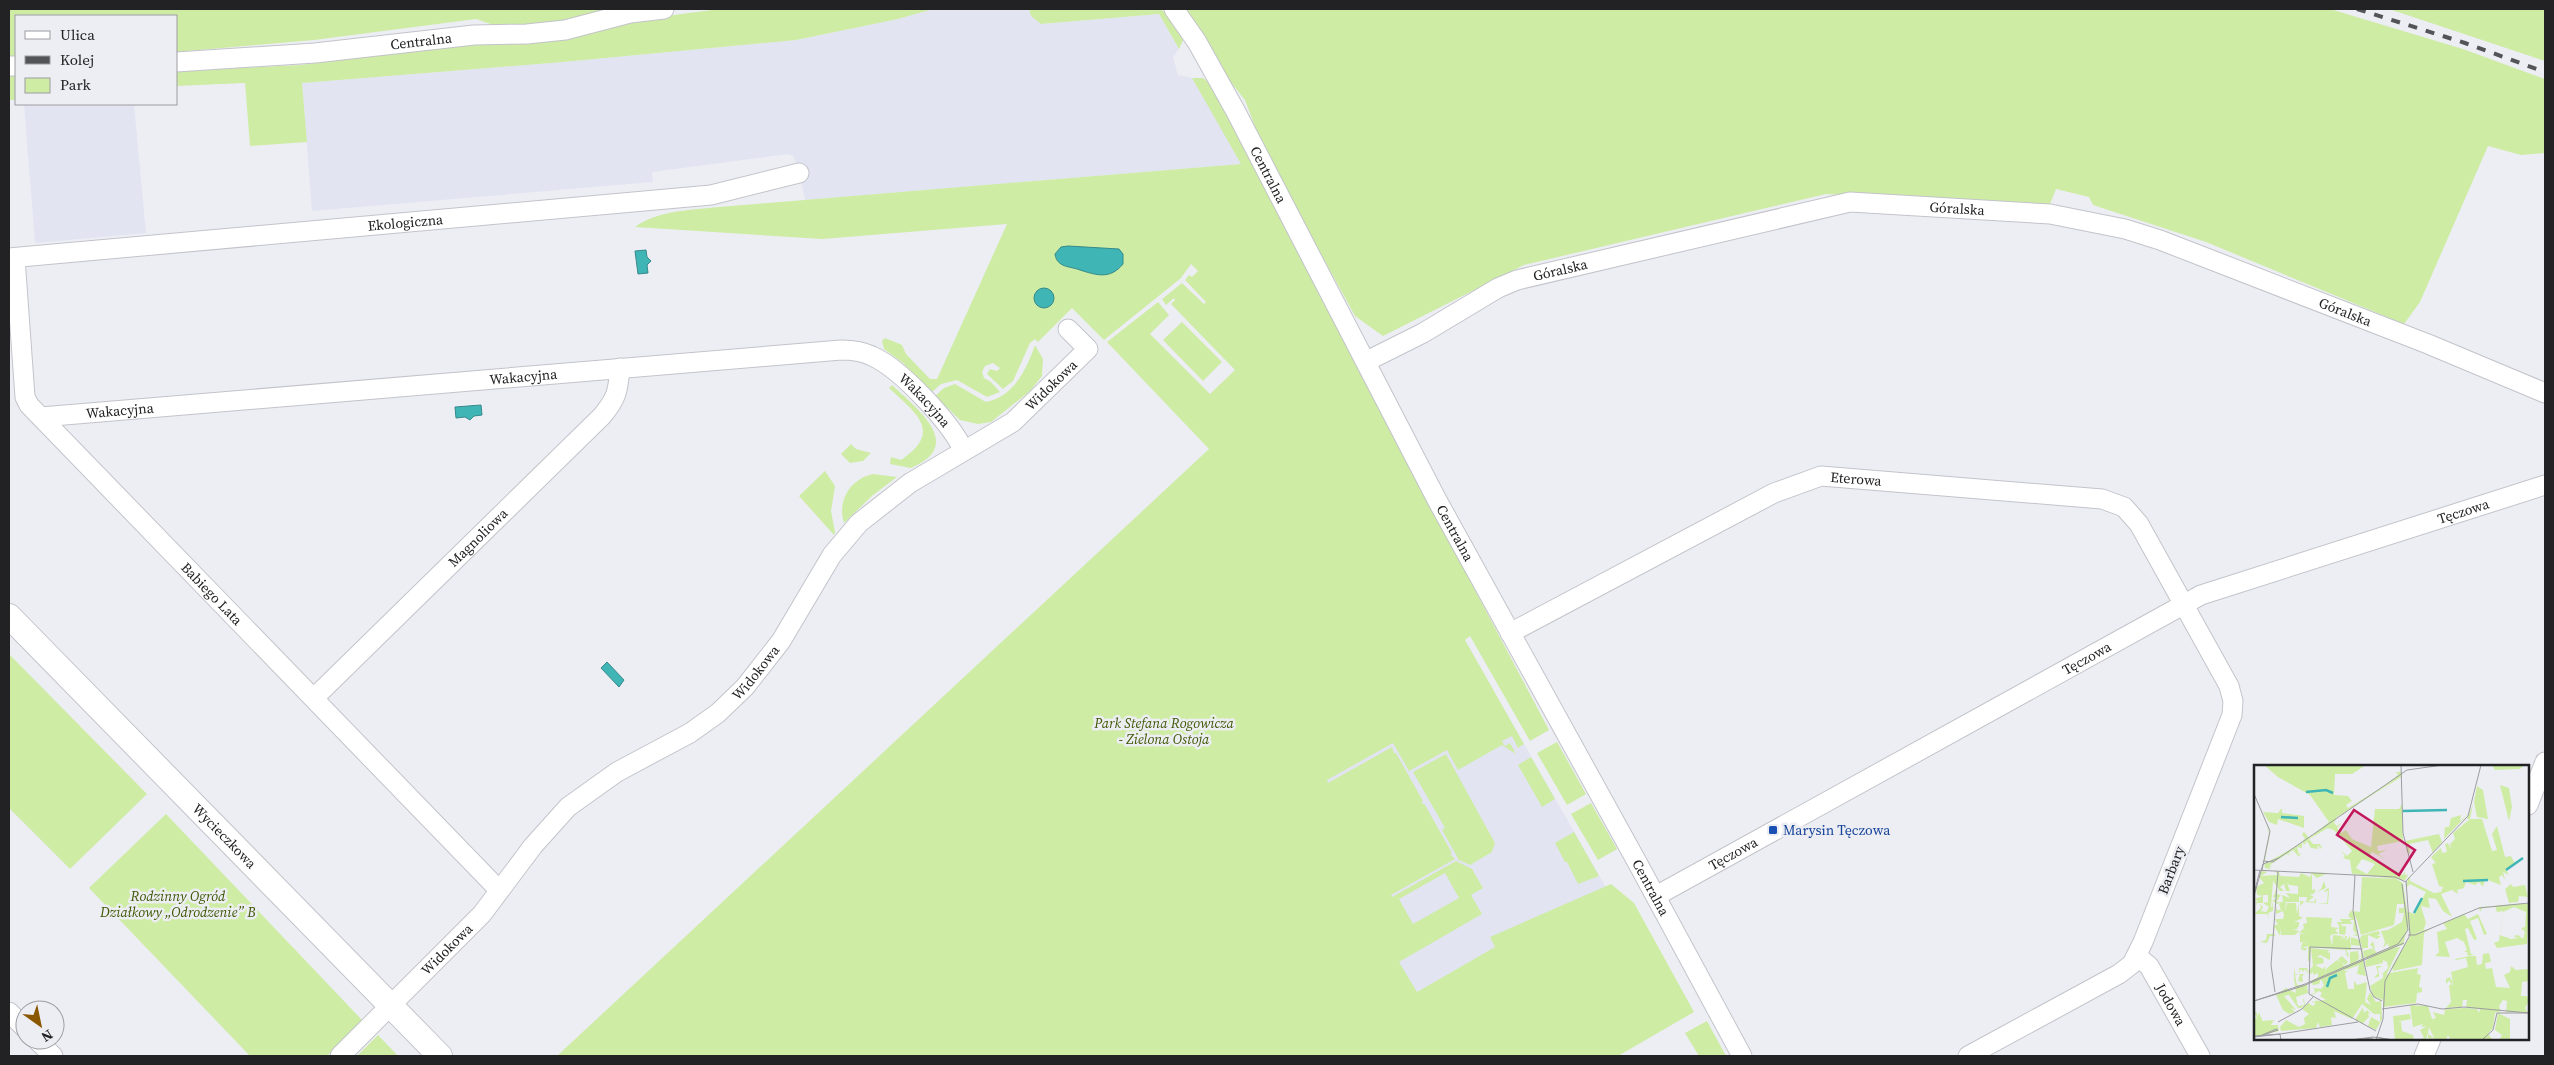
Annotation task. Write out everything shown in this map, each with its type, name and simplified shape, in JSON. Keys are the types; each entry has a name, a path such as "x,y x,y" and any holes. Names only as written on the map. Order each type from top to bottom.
{"street":[{"name":"Centralna","path":"178,62 315,53 474,35 565,30 630,13 664,9"},
{"name":"Centralna","path":"1174,9 1197,42 1236,112 1367,361 1437,500 1656,896 1742,1056"},
{"name":"Ekologiczna","path":"12,258 711,195 800,173"},
{"name":"Góralska","path":"1367,361 1423,333 1498,288 1517,280 1850,202 2050,214 2125,228 2418,340 2545,393"},
{"name":"Babiego Lata","path":"12,258 25,397 29,405 315,697 500,890"},
{"name":"Widokowa","path":"340,1056 482,914 553,821 580,797 617,772 690,733 746,687 774,652 832,555 859,522 895,492 963,449 1013,422 1088,349 1068,329"},
{"name":"Wakacyjna","path":"41,417 842,350 863,352 878,359 895,371 946,422 963,449"},
{"name":"Magnoliowa","path":"315,697 602,416 612,404 618,392 620,368"},
{"name":"Eterowa","path":"1510,633 1774,493 1821,476 2102,499 2116,503 2124,507 2139,524 2183,603"},
{"name":"Tęczowa","path":"1656,896 2183,603 2206,593 2545,485"},
{"name":"Barbary","path":"1968,1056 2119,974 2132,964 2137,956 2232,715 2233,701 2229,686 2183,603"},
{"name":"Wycieczkowa","path":"9,616 440,1056"},
{"path":"2529,802 2545,762"},
{"name":"Jodowa","path":"2137,956 2154,975 2200,1056"},
{"path":"2424,1056 2431,1040"}],"shaded area":[{"path":"933,9 1029,9 1031,16 1042,24 1159,14 1179,49 1173,57 1178,75 1192,78 1242,164 805,200 798,167 793,156 788,154 652,172 653,182 312,211 302,83 563,62 796,40 898,19"},
{"path":"24,105 134,105 146,233 35,243"},
{"path":"1464,639 1611,896 1414,1006 1270,748"}],"green space":[{"path":"9,9 618,9 558,23 499,27 476,19 314,40 178,52 178,15 15,15 15,57 9,57"},
{"path":"719,9 933,9 898,19 796,40 563,62 302,83 307,142 250,146 245,83 178,86 178,71 301,65"},
{"path":"1029,9 1160,9 1172,17 1184,38 1179,49 1159,14 1041,24 1031,16"},
{"path":"1185,9 2330,9 2463,49 2545,79 2545,153 2521,155 2488,146 2420,302 2404,324 2206,242 2093,205 2089,197 2056,189 2050,204 1982,206 1919,199 1826,194 1524,265 1383,336 1355,316 1263,148 1245,100 1226,76"},
{"path":"2389,9 2545,9 2545,61"},
{"path":"9,73 15,73 15,100 9,100"},
{"name":"Park Stefana Rogowicza - Zielona Ostoja","path":"1192,78 1203,78 1213,86 1357,367 1549,730 1530,741 1470,636 1465,640 1524,744 1518,748 1512,736 1502,741 1505,746 1510,743 1516,754 1502,745 1458,770 1447,750 1409,771 1393,743 1327,780 1328,783 1392,747 1423,801 1421,802 1425,805 1452,853 1450,854 1455,859 1391,895 1392,897 1456,861 1472,869 1483,888 1471,895 1482,914 1399,962 1417,992 1495,947 1490,937 1611,884 1634,903 1694,1012 1618,1056 557,1056 1209,449 1107,342 1158,302 1169,315 1150,334 1210,394 1235,370 1171,304 1175,300 1174,298 1166,305 1162,299 1182,283 1204,304 1206,302 1185,280 1189,275 1192,277 1198,271 1191,264 1181,278 1104,340 1072,308 1038,342 1035,339 1030,343 1013,381 1003,389 987,374 990,369 997,371 1000,368 993,363 985,366 982,372 984,378 991,382 1000,392 987,397 957,380 941,384 932,392 903,363 884,349 882,341 885,338 902,345 906,354 930,379 937,379 1007,224 822,239 635,227 654,217 698,209 1241,164","holes":["1445,873 1459,898 1413,924 1399,899"]},
{"path":"1182,322 1222,362 1203,381 1163,340"},
{"path":"1035,345 1043,359 1042,376 1030,391 991,422 978,424 960,420 935,396 944,388 955,384 986,402 996,399 1012,388 1018,380 1028,363"},
{"path":"892,385 923,416 935,434 936,443 931,455 911,468 890,464 891,457 901,460 914,450 921,441 923,432 921,423 909,406 889,388"},
{"path":"851,444 856,449 871,453 863,461 850,463 841,454"},
{"path":"825,471 835,486 831,511 834,535 799,496"},
{"path":"873,474 897,477 873,495 844,523 842,507 847,492 858,481"},
{"path":"9,654 147,794 70,869 9,808"},
{"path":"1557,742 1586,794 1567,805 1537,753"},
{"path":"1446,754 1495,843 1492,852 1470,865 1459,860 1442,830 1445,828 1413,772"},
{"path":"1531,757 1555,799 1542,807 1518,765"},
{"path":"1591,803 1617,849 1598,860 1571,814"},
{"name":"Rodzinny Ogród Działkowy „Odrodzenie” B","path":"166,814 363,1021 327,1056 250,1056 89,888"},
{"path":"1574,832 1599,876 1578,884 1555,843"},
{"path":"1707,1021 1726,1056 1699,1056 1685,1033"},
{"path":"378,1035 398,1056 357,1056"}],"water":[{"path":"1061,247 1119,249 1123,254 1123,264 1113,272 1103,275 1064,266 1058,262 1055,254"},
{"path":"646,250 647,257 651,261 647,265 648,273 638,274 635,251"},
{"path":"1044,288 1051,291 1054,298 1051,305 1044,308 1037,305 1034,298 1037,291"},
{"path":"481,405 482,415 474,416 470,420 465,417 456,418 455,407"},
{"path":"607,662 624,680 619,687 601,668"}],"railway":[{"path":"2357,9 2465,43 2545,72"}],"place":[{"name":"Marysin Tęczowa","path":"1773,830"}]}
